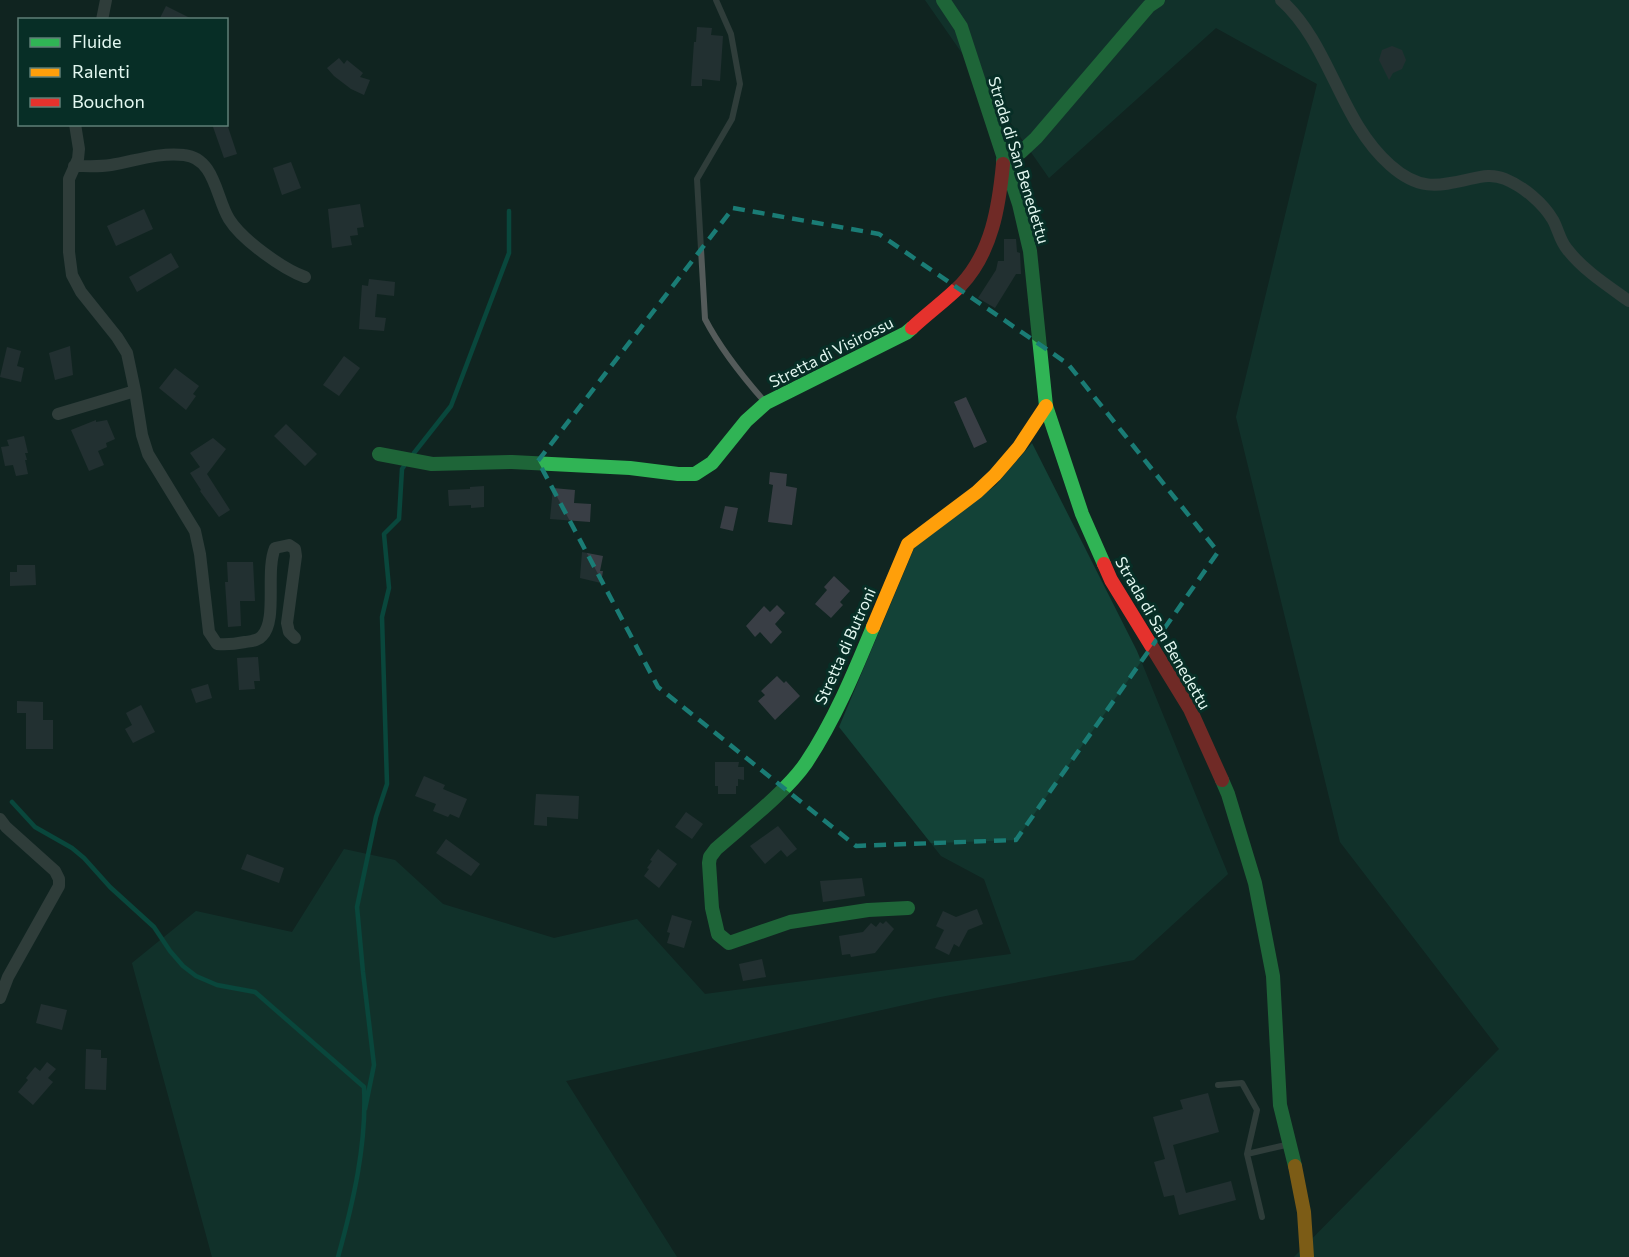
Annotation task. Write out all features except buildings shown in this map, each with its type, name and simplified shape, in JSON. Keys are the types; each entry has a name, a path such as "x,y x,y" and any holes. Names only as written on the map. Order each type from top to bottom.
{"street":[{"path":"102,18 106,0"},
{"name":"Strada di San Benedettu","path":"943,0 961,27 1019,204 1030,251 1046,406 1082,514 1111,580 1190,709 1228,794 1255,884 1273,976 1280,1105 1304,1212 1307,1257"},
{"path":"1003,160 1021,152 1036,138 1149,6 1158,0"},
{"path":"1281,0 1294,12 1317,45 1349,111 1367,140 1390,166 1412,180 1431,186 1490,175 1506,179 1532,195 1551,218 1566,248 1587,269 1629,301"},
{"path":"75,126 79,149 78,159 69,179 69,252 72,275 81,292 127,353 142,435 148,454 195,531 209,632 217,644 227,645 257,640 263,635 269,624 270,559 274,548 288,545 295,549 296,556 287,623 289,632 295,638"},
{"path":"74,166 110,166 146,157 185,154 200,160 208,169 229,219 241,234 289,272 305,277"},
{"name":"Stretta di Visirossu","path":"379,454 432,464 512,462 695,474 712,463 746,421 766,403 906,333 962,284 977,264 992,232 1000,196 1003,160"},
{"path":"58,414 135,391"},
{"name":"Stretta di Butroni","path":"908,908 868,910 789,922 729,943 718,934 711,902 710,857 777,794 805,764 847,689 908,544 986,484 1014,454 1046,406"},
{"path":"0,819 55,871 59,879 59,886 8,977 0,998"}],"lane":[{"path":"716,0 731,34 740,84 732,119 697,179 705,319 715,339 766,403"},
{"path":"1218,1085 1242,1083 1257,1110 1247,1154 1262,1217"},
{"path":"1247,1154 1290,1144"}],"highlighted area":[{"path":"733,208 879,234 1068,364 1218,552 1016,840 856,846 658,687 538,461"}],"green space":[{"path":"925,0 1629,0 1629,1257 1294,1257 1499,1049 1340,842 1236,417 1317,84 1216,28 1049,178"},
{"path":"1032,443 1137,651 1228,874 1134,960 935,998 566,1081 677,1257 212,1257 132,963 196,911 292,932 344,849 395,860 443,904 554,938 637,919 705,994 1011,954 984,879 941,856 839,727 915,546 996,485"}],"waterway":[{"path":"414,453 451,406 509,253 509,211"},
{"path":"365,1109 374,1065 357,907 376,817 387,784 382,617 389,588 384,534 399,519 404,466"},
{"path":"12,802 35,827 72,848 84,858 110,887 154,927 183,966 196,976 217,985 255,992 364,1087 361,1152 354,1195 338,1257"}],"traffic: fast":[{"path":"943,0 961,27 1019,204 1030,251 1046,406 1082,514 1104,564"},
{"path":"1003,164 1003,160 1021,152 1036,138 1149,6 1158,0"},
{"path":"379,454 432,464 512,462 695,474 712,463 746,421 766,403 912,328"},
{"path":"873,627 834,714 806,763 776,797 716,849 710,857 712,908 718,934 729,943 790,922 868,910 908,908"},
{"path":"1222,780 1255,883 1273,976 1280,1105 1295,1166"}],"traffic: slow":[{"path":"873,627 908,544 977,492 995,475 1019,447 1046,406"},
{"path":"1295,1166 1304,1212 1307,1257"}],"traffic: jam":[{"path":"912,328 961,285 980,258 996,212 1003,164"},
{"path":"1104,564 1111,580 1190,709 1222,780"}]}
